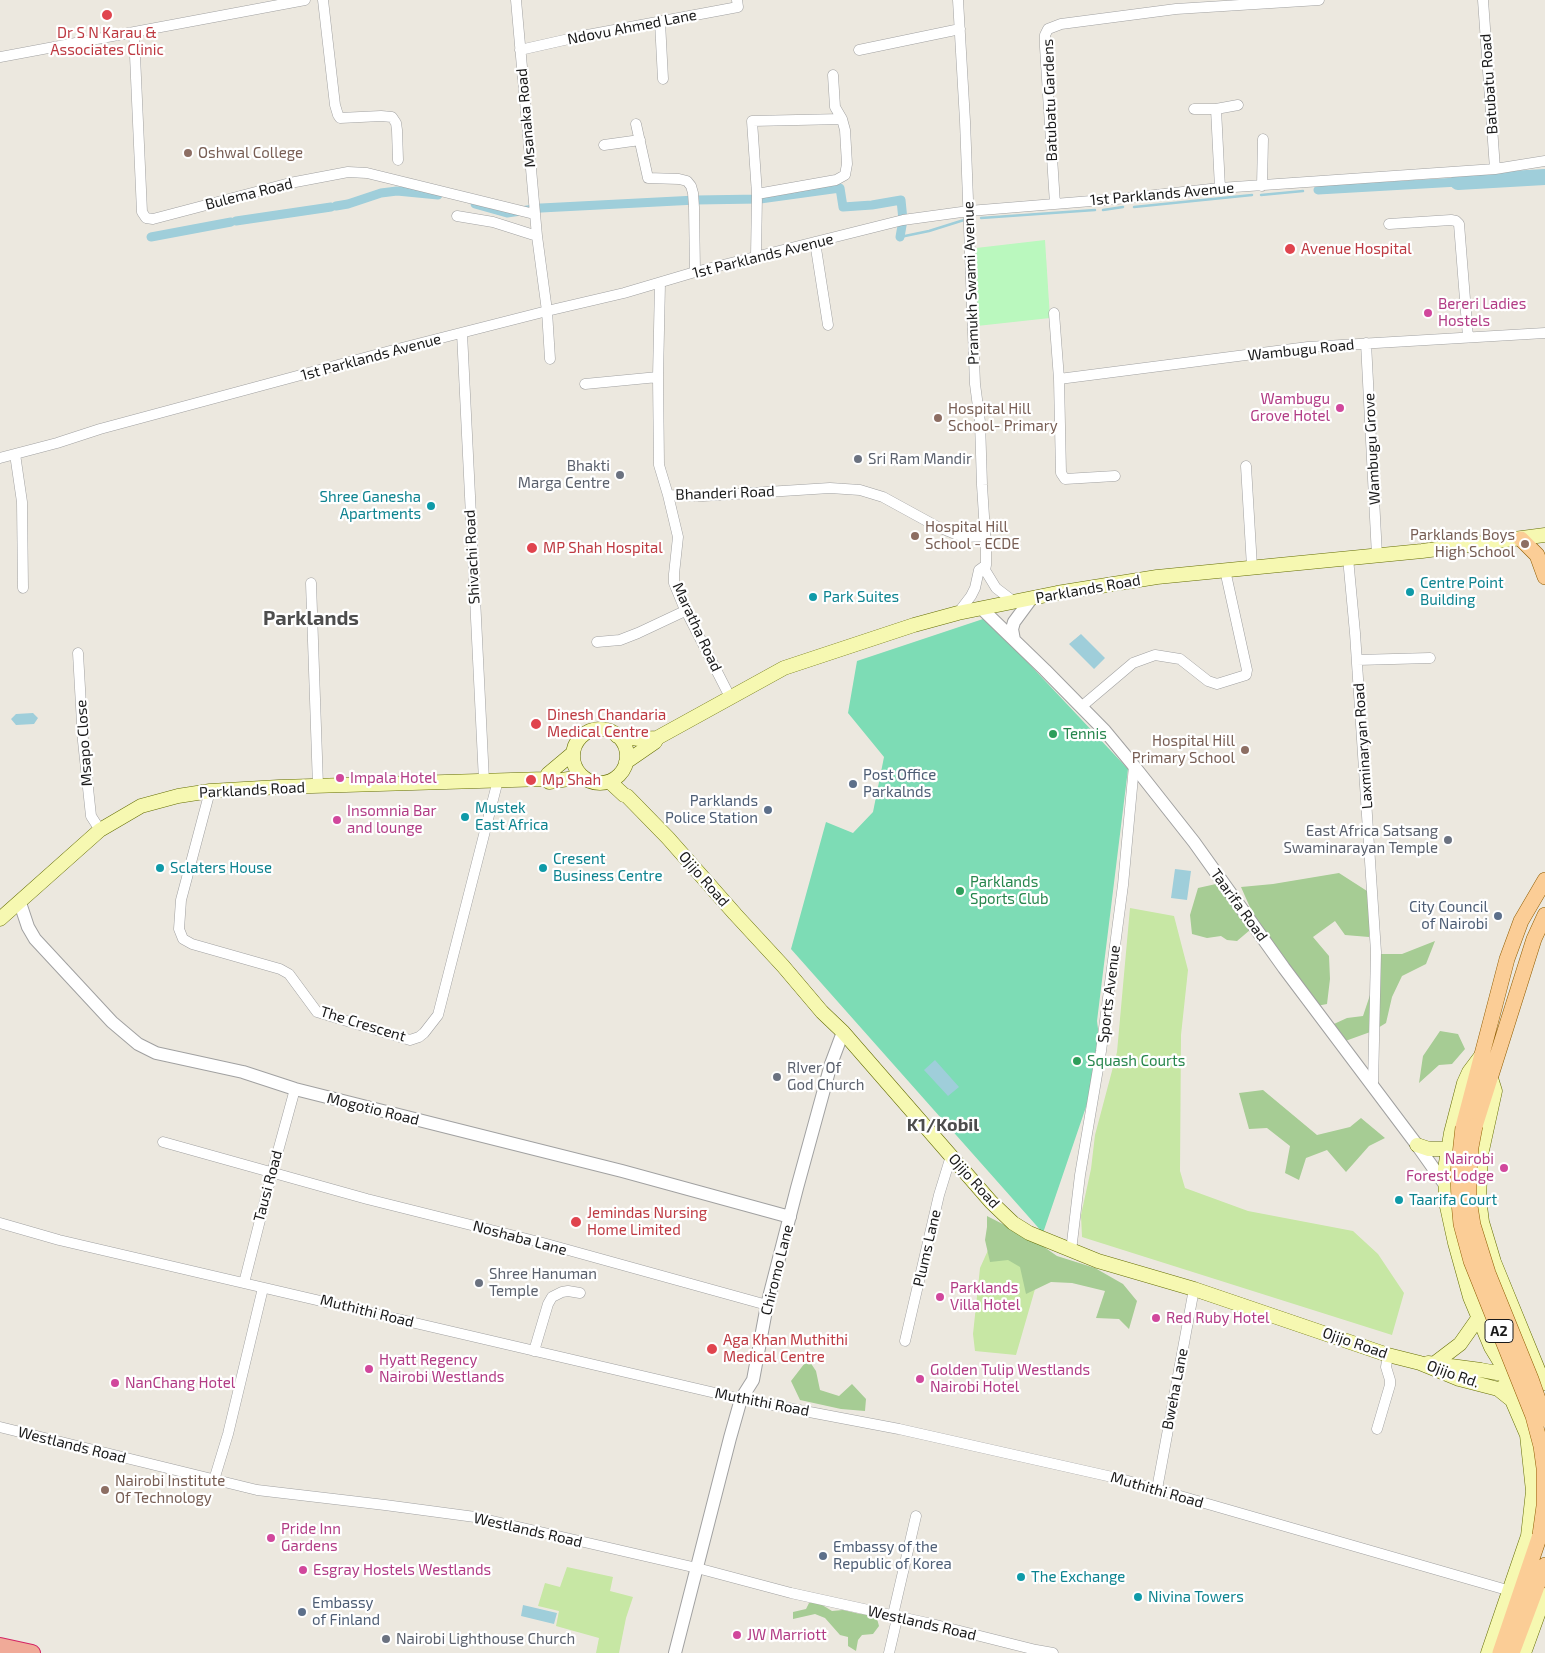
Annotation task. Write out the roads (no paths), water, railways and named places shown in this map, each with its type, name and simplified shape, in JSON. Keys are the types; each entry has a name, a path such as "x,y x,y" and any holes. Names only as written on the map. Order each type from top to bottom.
{"highway":[{"path":"0,1646 32,1653"}],"main road":[{"name":"Parklands Road","path":"617,736 639,739 657,738 784,668 914,625 980,608 1115,584 1225,570 1377,556 1545,536"},
{"path":"1521,539 1538,555 1545,577"},
{"path":"625,766 617,777 610,782 600,784 590,782 581,777 576,770 572,753 579,738 586,733 602,729 610,731 617,736 624,743 627,752 625,766 627,796"},
{"name":"Parklands Road","path":"625,766 655,742 657,738"},
{"path":"545,779 548,774 572,753"},
{"name":"Parklands Road","path":"0,919 100,830 152,802 210,791 498,780 545,779 549,782 581,777"},
{"name":"Ojijo Road","path":"610,782 627,796 668,838 822,1012 843,1032 991,1202 1012,1223 1029,1233 1098,1261 1194,1288 1420,1364"},
{"name":"A2","path":"1500,1653 1515,1593 1540,1535 1544,1506 1544,1468 1539,1439 1528,1401 1471,1262 1461,1224 1458,1202 1458,1173 1469,1126 1480,1056 1515,935 1545,880"},
{"name":"A2","path":"1545,915 1534,939 1490,1075 1469,1126 1471,1147 1469,1200 1473,1226 1488,1273 1531,1379 1545,1419"},
{"path":"1480,1056 1464,1083 1448,1149 1446,1202 1454,1243 1470,1297 1491,1347 1508,1375"},
{"path":"1490,1075 1494,1097 1481,1155 1479,1198 1482,1222 1494,1262 1543,1377"},
{"path":"1417,1144 1429,1149 1448,1149"},
{"path":"1436,1363 1460,1344 1479,1317"},
{"name":"Ojijo Rd.","path":"1420,1364 1436,1363 1508,1375"},
{"name":"Ojijo Rd.","path":"1420,1364 1459,1379 1498,1389 1524,1407 1535,1406 1545,1398"},
{"path":"1488,1653 1515,1593 1528,1536 1533,1491 1527,1435 1505,1384 1512,1367 1522,1364 1532,1366 1543,1377"},
{"path":"1512,1653 1545,1565"},
{"path":"1526,1616 1533,1613 1545,1583"},
{"path":"1524,1653 1545,1595"}],"street":[{"path":"0,57 305,0"},
{"path":"323,0 335,105 338,115 340,118 392,117 396,123 397,130 398,160"},
{"name":"Msanaka Road","path":"516,0 536,236 547,311 550,359"},
{"name":"Ndovu Ahmed Lane","path":"520,50 738,7 737,0"},
{"name":"Pramukh Swami Avenue","path":"958,0 975,384 980,422 985,570 991,582 1013,601"},
{"name":"Batubatu Gardens","path":"1055,204 1045,47 1045,35 1048,29 1061,24 1214,3 1319,0"},
{"name":"Batubatu Road","path":"1484,0 1495,169"},
{"path":"660,22 663,79"},
{"path":"859,50 960,29"},
{"name":"Bulema Road","path":"134,33 142,212 146,218 153,219 290,183 348,172 367,173 534,214"},
{"path":"757,194 836,180 845,175 845,130 842,119 835,107 833,75"},
{"path":"1194,109 1238,106"},
{"path":"1216,109 1220,188"},
{"path":"756,257 757,194 752,121 842,119"},
{"path":"636,124 648,178 679,179 687,181 691,186 694,207 695,272"},
{"path":"1262,186 1263,139"},
{"path":"604,145 640,140"},
{"name":"1st Parklands Avenue","path":"0,458 115,425 462,333 660,283 695,272 869,230 884,224 968,211 1220,188 1495,169 1545,161"},
{"path":"457,216 492,222 536,236"},
{"path":"1389,224 1451,220 1459,224 1468,336"},
{"path":"815,242 828,325"},
{"name":"Bhanderi Road","path":"660,283 659,465 668,495 703,496 830,488 860,490 883,497 936,526 956,534 965,537 985,536"},
{"path":"1054,313 1059,379 1061,473 1065,479 1115,476"},
{"name":"Shivachi Road","path":"462,333 484,781"},
{"name":"Wambugu Road","path":"1059,379 1308,347 1468,336 1545,333"},
{"name":"Wambugu Grove","path":"1366,343 1377,556"},
{"path":"586,384 658,377"},
{"path":"15,454 22,502 23,588"},
{"path":"1246,466 1252,567"},
{"name":"Maratha Road","path":"668,495 678,537 674,583 730,697"},
{"name":"Laxminaryan Road","path":"1348,558 1357,660 1376,952 1374,1085"},
{"name":"Pramukh Swami Avenue","path":"958,613 975,588 979,570 986,565"},
{"path":"1081,707 1133,663 1155,656 1180,659 1208,682 1217,684 1246,675 1247,670 1225,570"},
{"path":"311,583 318,786"},
{"path":"1014,640 1012,630 1014,622 1031,599"},
{"name":"Taarifa Road","path":"980,608 1081,707 1134,766 1194,842 1284,968 1374,1085 1446,1186"},
{"path":"597,642 620,640 638,634 687,610"},
{"name":"Msapo Close","path":"78,653 90,816 100,830"},
{"path":"1357,660 1430,658"},
{"name":"Sports Avenue","path":"1071,1251 1080,1175 1101,1051 1123,885 1134,766"},
{"name":"The Crescent","path":"210,791 181,900 179,929 184,939 192,944 280,968 294,979 317,1012 410,1040 424,1033 438,1015 498,780"},
{"name":"Mogotio Road","path":"20,903 28,927 35,939 90,1000 138,1044 156,1053 243,1072 295,1089 622,1171 790,1217"},
{"name":"Chiromo Lane","path":"675,1653 742,1399 753,1380 767,1305 831,1064 843,1032"},
{"name":"Tausi Road","path":"244,1283 295,1089"},
{"name":"Noshaba Lane","path":"163,1142 272,1173 543,1243 767,1305"},
{"name":"Plums Lane","path":"905,1341 951,1156"},
{"name":"Muthithi Road","path":"0,1223 59,1240 742,1399 848,1418 1121,1479 1515,1593"},
{"path":"214,1480 235,1404 263,1288"},
{"name":"Bweha Lane","path":"1157,1489 1194,1288"},
{"path":"534,1351 548,1304 552,1297 562,1292 580,1294"},
{"path":"1377,1430 1390,1385 1386,1367 1388,1354"},
{"name":"Westlands Road","path":"0,1427 257,1490 385,1504 475,1517 696,1568 791,1593 1053,1653"},
{"path":"889,1653 896,1623 893,1615 916,1516"}],"water":[{"path":"1081,634 1105,658 1094,669 1069,644"},
{"path":"33,713 38,718 34,724 16,725 11,719 16,714"},
{"path":"1175,869 1191,871 1187,900 1171,898"},
{"path":"935,1060 959,1087 948,1096 924,1070"},
{"path":"523,1605 557,1613 554,1624 521,1616"}],"waterway":[{"path":"1458,182 1545,177"},
{"path":"1318,190 1458,182"},
{"path":"475,204 507,213 541,208 696,200 760,199 840,188 843,207 901,200 903,220 900,237"},
{"path":"336,206 381,193 397,191 438,195"},
{"path":"1261,195 1303,191"},
{"path":"1134,207 1252,195"},
{"path":"236,221 331,207"},
{"path":"1103,210 1123,207"},
{"path":"981,218 1095,210"},
{"path":"900,237 929,231 964,220"},
{"path":"151,237 231,222"}],"place":[{"name":"Dr S N Karau & Associates Clinic","path":"107,15"},
{"name":"Oshwal College","path":"188,153"},
{"name":"Avenue Hospital","path":"1290,249"},
{"name":"Bereri Ladies Hostels","path":"1428,313"},
{"name":"Wambugu Grove Hotel","path":"1340,408"},
{"name":"Hospital Hill School- Primary","path":"938,418"},
{"name":"Sri Ram Mandir","path":"858,459"},
{"name":"Bhakti Marga Centre","path":"620,475"},
{"name":"Shree Ganesha Apartments","path":"431,506"},
{"name":"Hospital Hill School - ECDE","path":"915,536"},
{"name":"Parklands Boys High School","path":"1525,544"},
{"name":"MP Shah Hospital","path":"532,548"},
{"name":"Centre Point Building","path":"1410,592"},
{"name":"Park Suites","path":"813,597"},
{"name":"Dinesh Chandaria Medical Centre","path":"536,724"},
{"name":"Tennis","path":"1053,734"},
{"name":"Hospital Hill Primary School","path":"1245,750"},
{"name":"Impala Hotel","path":"340,778"},
{"name":"Mp Shah","path":"531,780"},
{"name":"Post Office Parkalnds","path":"853,784"},
{"name":"Parklands Police Station","path":"768,810"},
{"name":"Mustek East Africa","path":"465,817"},
{"name":"Insomnia Bar and lounge","path":"337,820"},
{"name":"East Africa Satsang Swaminarayan Temple","path":"1448,840"},
{"name":"Sclaters House","path":"160,868"},
{"name":"Cresent Business Centre","path":"543,868"},
{"name":"Parklands Sports Club","path":"960,891"},
{"name":"City Council of Nairobi","path":"1498,916"},
{"name":"Squash Courts","path":"1077,1061"},
{"name":"RIver Of God Church","path":"777,1077"},
{"name":"Nairobi Forest Lodge","path":"1504,1168"},
{"name":"Taarifa Court","path":"1399,1200"},
{"name":"Jemindas Nursing Home Limited","path":"576,1222"},
{"name":"Shree Hanuman Temple","path":"479,1283"},
{"name":"Parklands Villa Hotel","path":"940,1297"},
{"name":"Red Ruby Hotel","path":"1156,1318"},
{"name":"Aga Khan Muthithi Medical Centre","path":"712,1349"},
{"name":"Hyatt Regency Nairobi Westlands","path":"369,1369"},
{"name":"Golden Tulip Westlands Nairobi Hotel","path":"920,1379"},
{"name":"NanChang Hotel","path":"115,1383"},
{"name":"Nairobi Institute Of Technology","path":"105,1490"},
{"name":"Pride Inn Gardens","path":"271,1538"},
{"name":"Embassy of the Republic of Korea","path":"823,1556"},
{"name":"Esgray Hostels Westlands","path":"303,1570"},
{"name":"The Exchange","path":"1021,1577"},
{"name":"Nivina Towers","path":"1138,1597"},
{"name":"Embassy of Finland","path":"302,1612"},
{"name":"JW Marriott","path":"737,1635"},
{"name":"Nairobi Lighthouse Church","path":"386,1639"}],"district":[{"name":"Parklands","path":"311,618"},
{"name":"K1/Kobil","path":"943,1125"}]}
